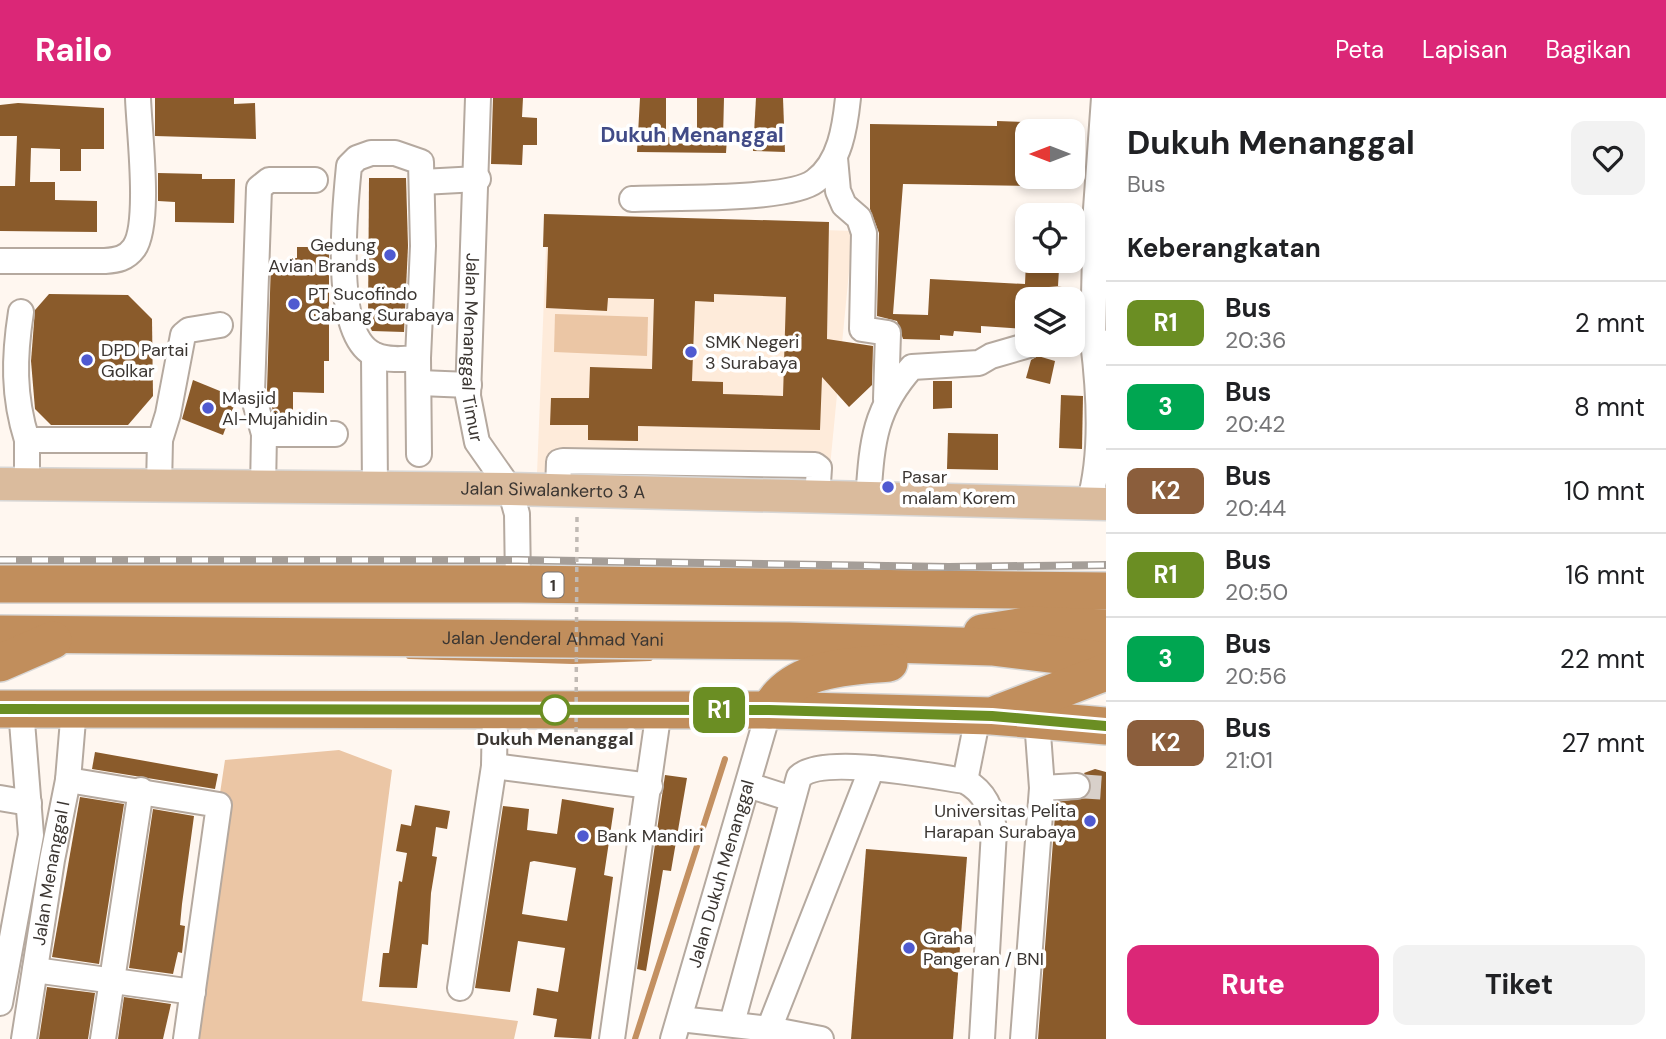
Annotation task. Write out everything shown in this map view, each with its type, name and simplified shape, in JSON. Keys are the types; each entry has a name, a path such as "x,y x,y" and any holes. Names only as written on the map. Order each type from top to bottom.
{"highway":[{"name":"1","path":"0,584 518,584 1106,591"},
{"path":"937,645 974,634 1031,625 1106,628"},
{"name":"Jalan Jenderal Ahmad Yani","path":"0,634 937,645 992,647 1106,661"},
{"path":"0,663 66,634"},
{"path":"769,710 785,690 811,675 992,647"},
{"path":"985,716 1106,672"},
{"path":"11,709 769,710 985,716 1106,726"}],"main road":[{"name":"Jalan Siwalankerto 3 A","path":"13,484 159,488 510,489 817,499 1098,504"}],"street":[{"path":"0,261 106,261 122,259 134,247 143,204 138,98"},
{"name":"Jalan Menanggal Timur","path":"478,98 478,179 469,385 477,442 510,489 517,513 518,584"},
{"path":"848,98 835,158 838,191 844,205 859,218 864,233 862,329 888,333 886,399 872,445 869,499"},
{"path":"1098,504 1094,485 1104,98"},
{"path":"419,454 419,371 423,246 421,162 395,153 371,153 357,158 349,166 345,271 348,313 355,335 383,357 419,371 469,385"},
{"path":"632,199 793,190 813,183 835,158"},
{"path":"422,182 478,179"},
{"path":"263,489 264,435 252,392 259,188 269,180 315,180"},
{"path":"13,484 27,440 16,399 15,352 21,312"},
{"path":"159,488 160,440 168,414 183,335 190,330 220,325"},
{"path":"886,399 912,367 920,364 979,363 991,356 1015,349"},
{"path":"382,490 383,357"},
{"path":"264,435 335,435"},
{"path":"27,440 160,440"},
{"path":"558,490 559,463 563,460 815,465 819,468 817,499"},
{"path":"689,464 689,495"},
{"name":"Jalan Menanggal I","path":"24,1039 68,780 74,708"},
{"path":"0,1003 30,835 29,803 11,709"},
{"path":"460,988 494,766 495,709"},
{"path":"612,1039 659,710"},
{"name":"Jalan Dukuh Menanggal","path":"677,1029 769,710"},
{"path":"965,781 985,716"},
{"path":"1023,1039 1042,788 1037,720"},
{"path":"494,766 650,786"},
{"path":"732,1023 799,777 806,770 817,767 872,768 965,781 984,797 992,812 994,831 982,1039"},
{"path":"769,1029 872,768"},
{"path":"68,780 217,802 220,806 186,1039"},
{"path":"748,785 792,799"},
{"path":"1042,788 1077,786"},
{"path":"103,1039 141,790"},
{"path":"0,798 29,803"},
{"path":"1013,1039 1031,937"},
{"path":"35,970 193,992"},
{"path":"677,1029 732,1023 821,1039"}],"path":[{"path":"533,742 576,742 577,516"}],"shaded area":[{"name":"SMK Negeri 3 Surabaya","path":"547,221 853,231 829,477 537,474"},
{"path":"555,314 648,317 647,356 554,352"},
{"path":"339,750 392,770 362,1001 518,1021 514,1039 183,1039 225,760"}],"building":[{"path":"155,98 234,98 234,104 255,103 256,139 155,136"},
{"path":"493,98 523,98 522,117 537,118 537,145 523,145 522,165 491,164"},
{"path":"640,98 666,98 666,137 697,138 697,98 724,98 723,138 727,138 726,153 637,152"},
{"path":"756,98 783,98 785,152 753,151"},
{"path":"18,103 104,108 104,149 81,149 81,171 60,171 60,149 31,148 30,182 55,182 55,200 97,201 97,232 0,231 0,186 15,186 17,136 0,136 0,105"},
{"path":"997,121 1015,122 1015,186 903,184 893,314 928,315 930,279 1025,284 1025,273 1059,273 1058,286 1049,286 1062,287 1015,287 1015,328 981,326 981,333 954,331 953,336 940,335 940,340 903,339 897,321 877,316 879,233 870,209 870,124 997,126"},
{"path":"158,173 202,174 202,179 235,179 234,223 175,222 175,202 158,201"},
{"name":"Gedung Avian Brands","path":"369,178 406,178 408,246 404,332 372,331 368,323"},
{"path":"544,214 829,222 827,339 873,346 872,385 849,407 822,377 820,430 638,426 638,441 588,440 588,425 550,425 551,398 589,398 590,367 652,369 654,299 608,298 607,311 546,308 548,247 543,247","holes":["714,294 786,297 783,396 723,394 723,382 692,381 695,301 714,302"]},
{"name":"PT Sucofindo Cabang Surabaya","path":"297,247 329,247 329,361 324,361 324,393 293,392 293,419 275,418 267,390 271,261 292,261 292,258 297,258"},
{"name":"DPD Partai Golkar","path":"49,294 128,295 152,319 153,396 128,425 51,425 35,409 31,361 35,310"},
{"path":"1041,357 1055,361 1050,384 1026,378 1031,360"},
{"name":"Masjid Al-Mujahidin","path":"193,380 237,398 223,435 182,419"},
{"path":"933,381 952,381 952,408 933,409"},
{"path":"1061,395 1083,396 1082,449 1059,448"},
{"path":"948,433 998,434 998,470 947,469"},
{"path":"95,752 218,774 215,789 92,769"},
{"path":"1095,769 1106,772 1106,1039 1038,1039 1056,802 1086,798 1092,786 1084,773"},
{"path":"665,775 687,778 671,871 663,870 646,971 637,969"},
{"path":"80,797 124,804 99,964 52,957"},
{"path":"562,799 614,808 604,875 613,877 591,1039 554,1037 557,1019 533,1015 537,988 558,992 565,948 518,941 510,992 475,988 503,806 529,809 527,830 557,834","holes":["530,862 576,868 567,921 522,914"]},
{"path":"415,805 450,811 447,829 436,827 432,856 437,857 431,893 428,945 422,944 417,988 379,987 383,953 389,953 399,881 402,882 407,853 396,851 401,824 411,826"},
{"path":"153,809 194,816 180,925 185,926 182,953 178,952 173,974 129,968"},
{"name":"Graha Pangeran / BNI","path":"866,849 967,857 953,1039 851,1039"},
{"path":"47,987 95,993 88,1039 39,1039"},
{"path":"124,997 171,1004 163,1039 118,1039"}],"waterway":[{"path":"409,656 573,661 650,658"},
{"path":"635,1039 725,759"}],"tunnel":[{"path":"1077,786 1106,788"}],"railway":[{"path":"0,560 518,560 949,567 1106,565"}],"bus line":[{"name":"R1","path":"0,709 769,710 992,716 1106,726"}],"place":[{"name":"Gedung Avian Brands","path":"390,255"},
{"name":"PT Sucofindo Cabang Surabaya","path":"294,304"},
{"name":"SMK Negeri 3 Surabaya","path":"691,352"},
{"name":"DPD Partai Golkar","path":"87,360"},
{"name":"Masjid Al-Mujahidin","path":"208,408"},
{"name":"Pasar malam Korem","path":"888,487"},
{"name":"Dukuh Menanggal","path":"555,710"},
{"name":"Universitas Pelita Harapan Surabaya","path":"1090,821"},
{"name":"Bank Mandiri","path":"583,836"},
{"name":"Graha Pangeran / BNI","path":"909,948"}],"district":[{"name":"Dukuh Menanggal","path":"692,135"}]}
